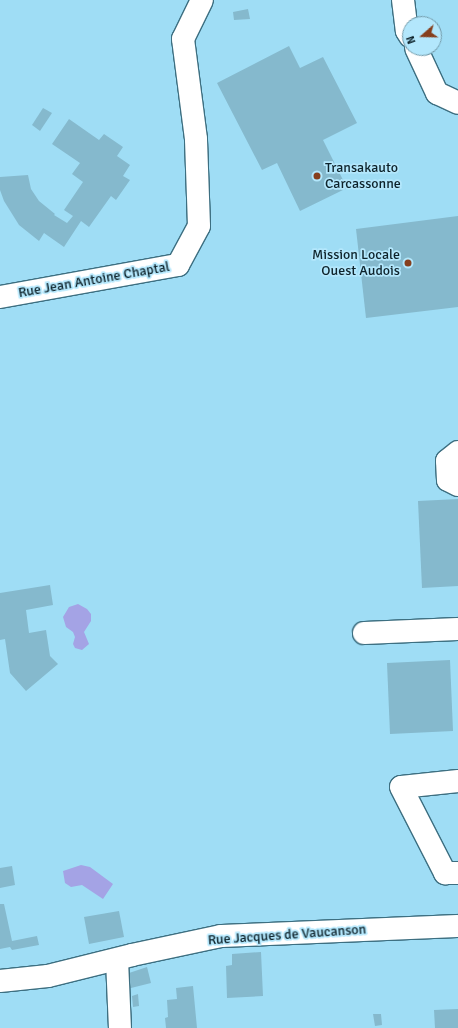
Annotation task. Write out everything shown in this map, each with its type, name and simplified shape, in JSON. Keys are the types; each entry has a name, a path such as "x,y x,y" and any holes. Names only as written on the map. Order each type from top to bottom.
{"street":[{"name":"Rue Jean Antoine Chaptal","path":"0,297 178,265 199,226 196,139 183,39 202,0"},
{"path":"403,0 405,16"},
{"path":"420,56 437,93 458,103"},
{"path":"458,452 447,461 448,480 458,485"},
{"path":"364,633 458,629"},
{"path":"458,781 401,786 445,873 458,873"},
{"name":"Rue Jacques de Vaucanson","path":"0,980 48,976 117,960 132,955 221,936 458,926"},
{"path":"117,960 120,1028"}],"shaded area":[{"path":"0,0 458,0 458,1028 0,1028"},
{"path":"78,604 87,609 91,614 91,621 84,632 89,644 82,650 75,648 73,644 75,637 73,632 66,627 63,617 69,607"},
{"path":"81,865 90,867 113,884 103,899 82,885 71,887 65,883 63,871"}],"building":[{"path":"248,9 250,19 234,20 233,12"},
{"path":"289,46 300,68 323,57 357,123 323,140 347,188 300,211 277,163 262,170 217,83"},
{"path":"43,108 52,113 40,131 32,125"},
{"path":"69,119 99,140 104,134 123,147 117,156 130,165 123,176 130,180 116,200 111,196 89,227 81,221 64,247 44,233 39,241 19,225 4,201 0,190 0,177 28,175 31,189 39,201 55,214 54,215 67,223 73,216 64,210 83,182 72,174 80,163 52,144"},
{"path":"458,216 458,307 366,318 356,229"},
{"path":"458,499 458,586 422,588 418,501"},
{"path":"50,585 53,605 26,610 29,633 46,630 50,656 58,664 26,691 10,673 5,639 0,640 0,593"},
{"path":"450,660 453,731 390,734 387,663"},
{"path":"12,866 15,885 0,888 0,868"},
{"path":"0,904 4,904 12,941 37,936 39,945 12,950 10,947 0,949"},
{"path":"119,911 124,937 89,944 84,917"},
{"path":"261,952 263,996 227,998 226,966 232,965 232,954"},
{"path":"147,967 151,983 127,989 126,974"},
{"path":"193,986 197,1028 166,1028 165,1018 168,1017 167,1000 177,999 176,988"},
{"path":"138,994 139,1006 133,1007 132,996"},
{"path":"458,1009 458,1028 435,1028 434,1010"},
{"path":"373,1014 381,1014 382,1025 375,1026"}],"place":[{"name":"Transakauto Carcassonne","path":"317,176"},
{"name":"Mission Locale Ouest Audois","path":"408,263"}]}
